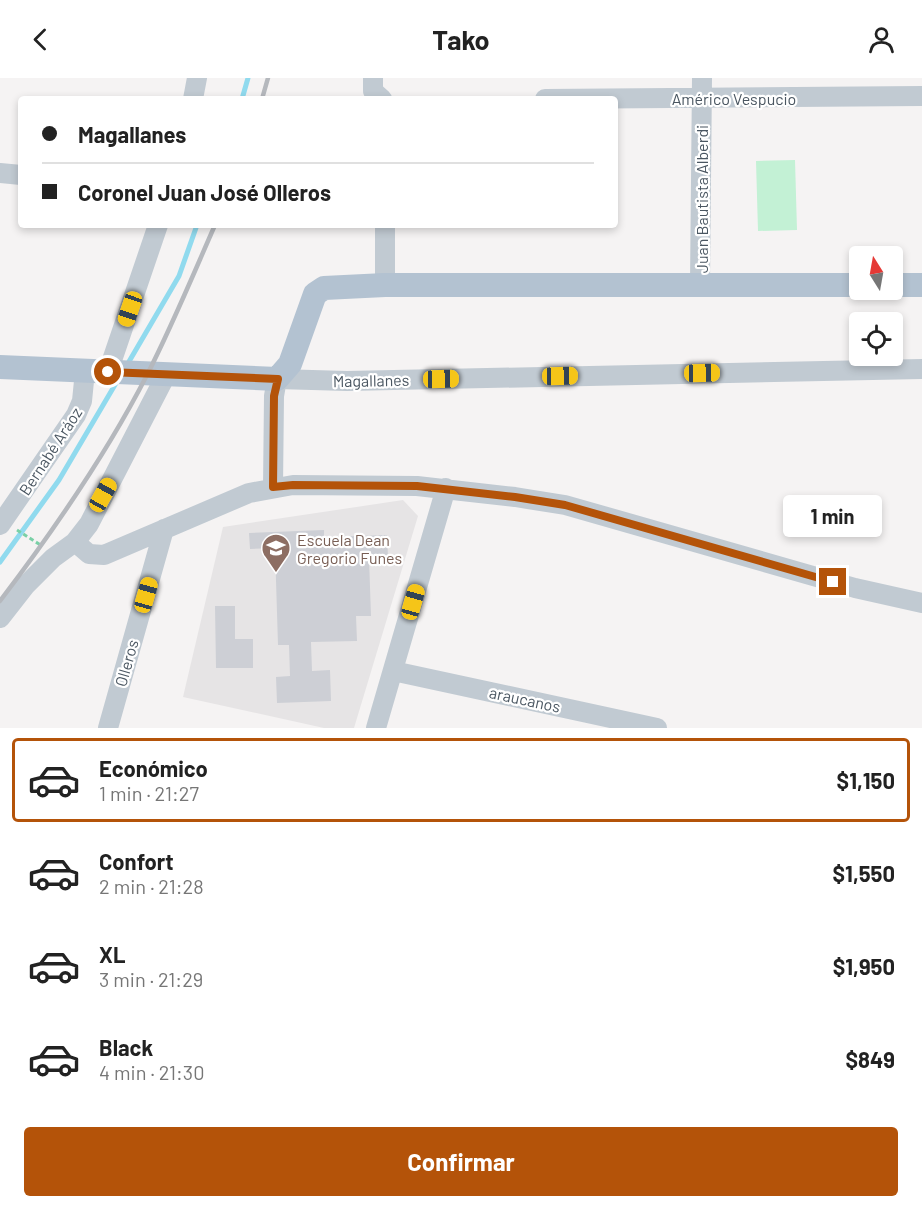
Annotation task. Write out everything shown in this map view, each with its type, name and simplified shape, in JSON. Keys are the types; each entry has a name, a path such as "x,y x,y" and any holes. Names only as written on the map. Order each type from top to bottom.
{"main road":[{"path":"278,379 290,364 315,294 324,288 386,285 849,285"},
{"path":"903,285 922,285"},
{"name":"Magallanes","path":"0,367 278,379"}],"street":[{"path":"194,96 197,78"},
{"path":"373,78 373,91 379,96"},
{"name":"Juan Bautista Alberdi","path":"700,284 702,78"},
{"name":"Américo Vespucio","path":"618,99 922,96"},
{"path":"0,173 18,175"},
{"name":"Bernabé Aráoz","path":"7,527 76,415 82,401 113,373 157,228"},
{"path":"385,228 386,285"},
{"name":"Magallanes","path":"278,379 359,381 922,369"},
{"path":"0,618 37,573 53,558 75,543 88,524 166,375"},
{"path":"273,487 274,396 278,379"},
{"path":"75,543 89,554 104,555 249,493 273,487 349,485 446,488 565,505 855,588 922,603"},
{"path":"376,728 446,488"},
{"name":"Olleros","path":"108,728 164,529"},
{"name":"araucanos","path":"393,671 646,727"}],"path":[{"path":"7,527 38,543"}],"shaded area":[{"path":"403,500 418,516 354,728 324,728 183,697 223,527"}],"green space":[{"path":"795,160 797,230 758,231 756,161"}],"building":[{"path":"324,530 324,537 387,535 388,557 369,558 371,616 356,616 357,641 311,642 312,671 330,670 331,701 277,703 276,677 290,676 289,645 278,645 275,548 250,549 249,533"},
{"path":"215,606 235,606 235,639 253,639 253,668 216,668"}],"waterway":[{"path":"243,96 248,78"},
{"path":"127,365 179,276 196,228"},
{"path":"0,562 59,480 119,378"}],"railway":[{"path":"263,96 268,78"},
{"path":"0,601 78,491 131,405 165,338 214,228"}],"place":[{"name":"Escuela Dean Gregorio Funes","path":"276,574"}],"route":[{"path":"108,372 278,379 274,396 273,487 293,485 417,486 565,505 833,582"}]}
